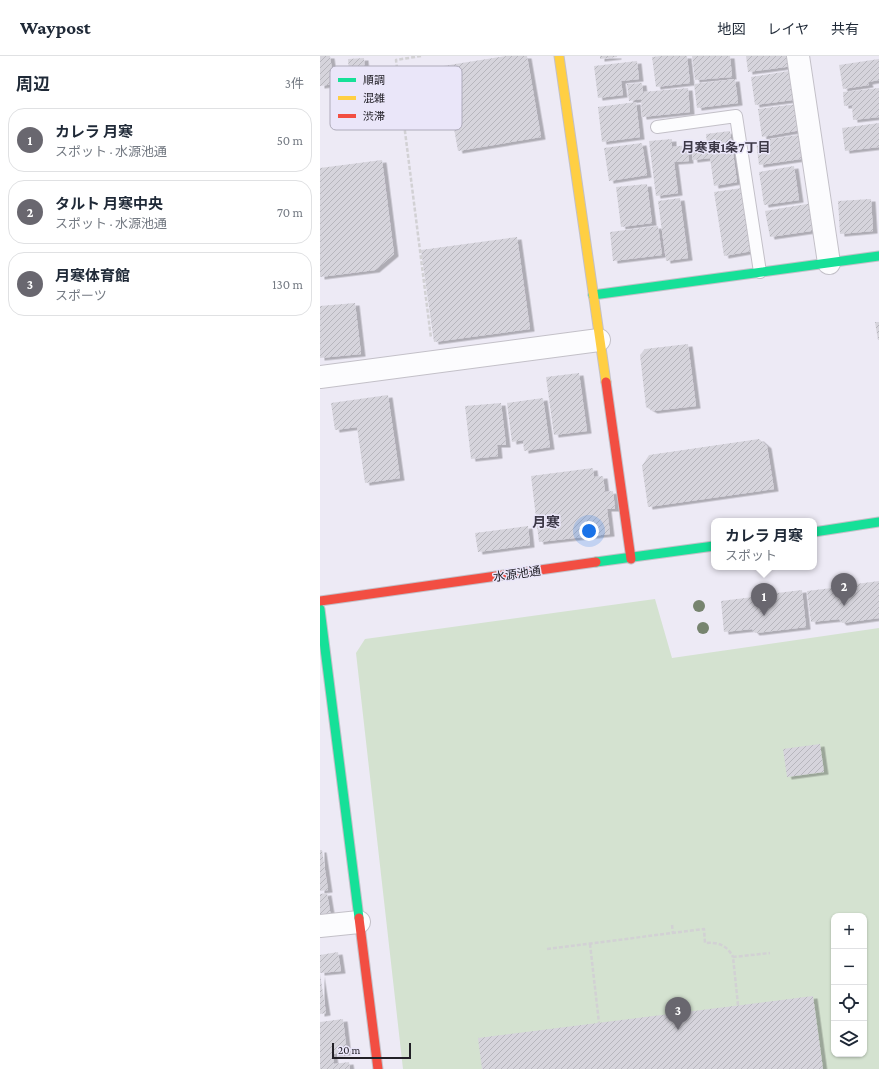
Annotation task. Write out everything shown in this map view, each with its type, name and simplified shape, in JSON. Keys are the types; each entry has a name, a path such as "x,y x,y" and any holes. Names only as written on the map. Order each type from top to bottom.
{"street":[{"path":"559,56 631,559"},
{"path":"798,56 829,263"},
{"path":"593,294 879,256"},
{"path":"320,377 599,340"},
{"path":"817,532 879,522"},
{"name":"水源池通","path":"320,601 631,559 711,546"},
{"path":"320,609 378,1069"},
{"path":"320,926 359,922"}],"lane":[{"path":"657,127 736,116 760,272"}],"path":[{"path":"397,66 396,60 421,56"},
{"path":"405,130 432,340"},
{"path":"672,925 673,933"},
{"path":"547,949 704,929 705,943 718,943 725,946 732,957 738,1005"},
{"path":"590,944 599,1023"},
{"path":"732,957 770,953"}],"green space":[{"path":"655,599 672,658 879,628 879,1069 403,1069 356,653 365,639"}],"building":[{"path":"320,56 330,56 331,66 330,66 330,85 320,86"},
{"path":"506,56 527,56 541,137 458,151 454,130 462,130 462,66 443,66"},
{"path":"600,56 617,56 617,57 600,59"},
{"path":"687,56 690,83 656,87 652,57"},
{"path":"692,56 730,56 732,77 695,80"},
{"path":"746,56 791,56 793,66 748,72"},
{"path":"364,58 365,66 348,66 348,59"},
{"path":"879,59 879,80 868,82 869,85 843,89 839,65"},
{"path":"637,61 639,79 621,81 623,95 598,98 594,66"},
{"path":"789,71 793,100 755,105 751,77"},
{"path":"735,79 738,103 697,108 694,84"},
{"path":"642,83 643,92 688,88 690,112 642,117 641,99 629,101 627,84"},
{"path":"879,88 879,117 853,120 852,105 844,106 843,92"},
{"path":"636,102 640,137 602,142 598,107"},
{"path":"797,104 801,130 762,137 758,109"},
{"path":"879,123 879,147 845,151 842,128"},
{"path":"730,131 737,182 714,186 710,158 693,160 691,146 707,144 706,134"},
{"path":"798,135 801,159 759,165 756,141"},
{"path":"672,139 672,147 687,145 689,161 674,162 678,193 656,196 649,141"},
{"path":"642,143 647,175 609,181 604,148"},
{"path":"382,160 394,254 375,270 320,277 320,168"},
{"path":"794,166 799,200 764,205 759,172"},
{"path":"647,184 652,223 621,227 616,187"},
{"path":"742,188 752,251 724,256 714,192"},
{"path":"680,198 688,258 666,261 658,201"},
{"path":"871,199 873,231 840,234 838,201"},
{"path":"813,203 818,230 770,237 765,211"},
{"path":"658,226 662,255 613,261 610,232"},
{"path":"517,237 530,329 434,342 421,250"},
{"path":"355,303 361,354 320,358 320,306"},
{"path":"875,322 879,322 879,340 878,340"},
{"path":"688,344 696,406 653,411 646,407 640,355 645,349"},
{"path":"579,373 587,431 554,435 546,377"},
{"path":"388,395 400,478 365,483 357,427 335,430 331,403"},
{"path":"543,398 550,447 524,451 523,440 512,442 507,403"},
{"path":"501,403 506,445 497,445 498,456 471,459 465,406"},
{"path":"759,439 767,446 774,489 648,507 642,466 649,455"},
{"path":"593,468 594,477 603,476 605,492 613,491 615,509 607,509 610,534 539,542 531,476"},
{"path":"528,526 530,545 478,552 475,533"},
{"path":"879,581 879,618 842,623 839,619 811,622 807,591 840,587 841,594 857,592 856,584"},
{"path":"802,590 806,627 755,633 752,629 724,632 721,601 753,597 754,605 770,603 769,594"},
{"path":"820,744 824,772 787,777 783,749"},
{"path":"320,850 322,850 328,890 320,891"},
{"path":"327,893 331,917 320,918 320,894"},
{"path":"338,952 341,971 320,973 320,955"},
{"path":"320,974 326,1013 320,1014"},
{"path":"813,996 823,1069 482,1069 478,1038"},
{"path":"343,1019 347,1053 333,1054 334,1064 349,1062 350,1069 320,1069 320,1022"}],"traffic: fast":[{"path":"593,295 879,256"},
{"path":"817,532 879,522"},
{"path":"596,562 711,546"},
{"path":"320,609 359,918"}],"traffic: slow":[{"path":"559,56 606,382"}],"traffic: jam":[{"path":"606,382 631,559"},
{"path":"320,601 596,562"},
{"path":"359,918 378,1069"}],"place":[{"name":"タルト 月寒中央","path":"844,606"},
{"name":"カレラ 月寒","path":"764,616"},
{"name":"月寒体育館","path":"678,1030"}],"district":[{"name":"月寒東1条7丁目","path":"726,147"},
{"name":"月寒","path":"546,522"}]}
